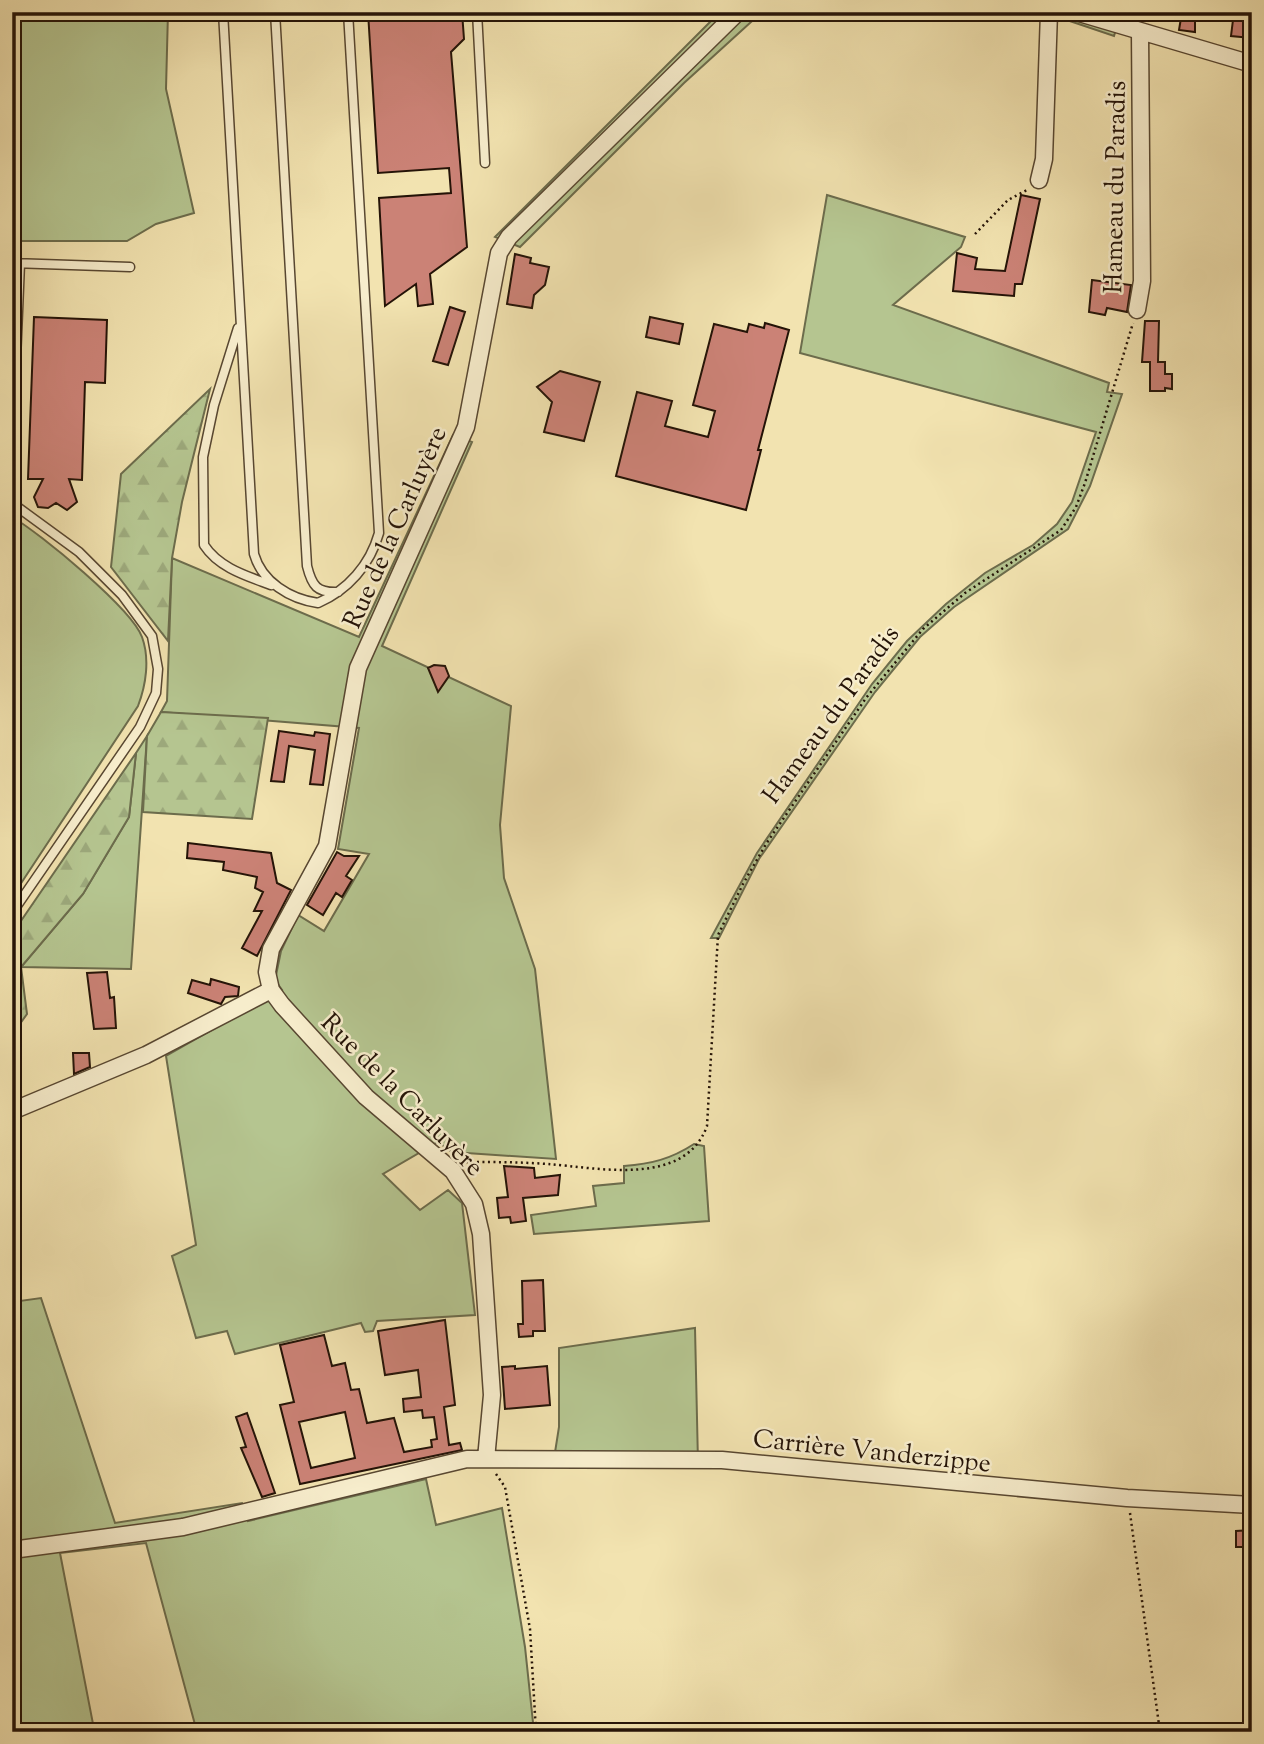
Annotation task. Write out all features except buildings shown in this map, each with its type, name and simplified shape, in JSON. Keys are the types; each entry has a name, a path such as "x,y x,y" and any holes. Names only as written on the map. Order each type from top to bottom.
{"street":[{"name":"Rue de la Carluyère","path":"486,1459 492,1395 481,1234 468,1192 442,1161 366,1097 271,990 267,972 271,949 327,846 358,668 466,427 499,253 509,237 738,12"},
{"path":"1039,180 1044,159 1049,12"},
{"path":"1076,12 1252,64"},
{"name":"Hameau du Paradis","path":"1137,310 1142,281 1140,33"},
{"path":"12,1111 146,1055 271,990"},
{"path":"12,1550 183,1527 448,1463 486,1459"},
{"name":"Carrière Vanderzippe","path":"486,1459 722,1460 1127,1499 1252,1505"}],"lane":[{"path":"223,12 254,554 265,577 281,589"},
{"path":"275,12 307,566 316,588 323,592 338,592"},
{"path":"240,314 214,405 203,457 204,545 210,554 231,569 304,601 318,603 338,592 366,564 379,533 348,12"},
{"path":"477,12 485,163"},
{"path":"12,456 16,263 130,267"},
{"path":"12,503 79,552 117,589 152,636 158,669 156,693 140,727 12,914"}],"path":[{"path":"975,234 1008,200 1024,190 1034,190 1039,180"},
{"name":"Hameau du Paradis","path":"442,1161 649,1169 688,1155 701,1142 707,1126 718,935 743,884 766,844 866,698 923,629 965,593 1061,530 1076,507 1089,472 1137,310"},
{"path":"486,1459 505,1487 530,1629 536,1732"},
{"path":"1127,1499 1160,1732"}],"green space":[{"path":"12,12 168,12 166,89 194,213 156,224 127,241 12,241"},
{"path":"720,12 762,12 684,83 520,247 495,237"},
{"path":"1043,12 1119,12 1121,13 1114,36"},
{"path":"827,195 965,237 961,247 893,305 1109,383 1107,392 1122,394 1090,486 1068,529 954,607 920,637 875,692 759,859 719,938 711,938 757,853 872,684 907,641 946,604 985,573 1033,545 1057,524 1072,502 1096,432 800,353"},
{"path":"210,389 182,502 172,558 168,641 111,567 121,474"},
{"path":"453,435 472,442 382,646 511,706 500,825 504,878 535,969 556,1159 452,1152 438,1142 383,1174 420,1210 448,1190 462,1203 475,1315 377,1321 373,1331 365,1332 361,1323 235,1354 227,1331 196,1338 172,1256 196,1245 166,1056 282,990 275,980 281,951 298,915 324,931 369,854 338,849 359,728 161,712 167,701 172,558 359,637"},
{"path":"12,517 63,555 104,591 135,624 142,637 146,663 145,681 138,706 12,897"},
{"path":"161,712 268,718 252,819 143,812 147,736"},
{"path":"147,736 131,969 21,967 83,894 129,817 136,753"},
{"path":"136,753 129,817 83,894 21,967 27,1014 12,1035 12,934"},
{"path":"694,1144 704,1146 709,1221 534,1234 531,1215 596,1206 593,1186 624,1183 624,1166 660,1160"},
{"path":"41,1298 115,1523 242,1503 248,1521 426,1479 436,1525 502,1508 525,1647 534,1732 197,1732 146,1543 60,1553 94,1729 86,1732 12,1732 12,1302"},
{"path":"695,1328 698,1463 553,1465 559,1427 559,1348"}]}
